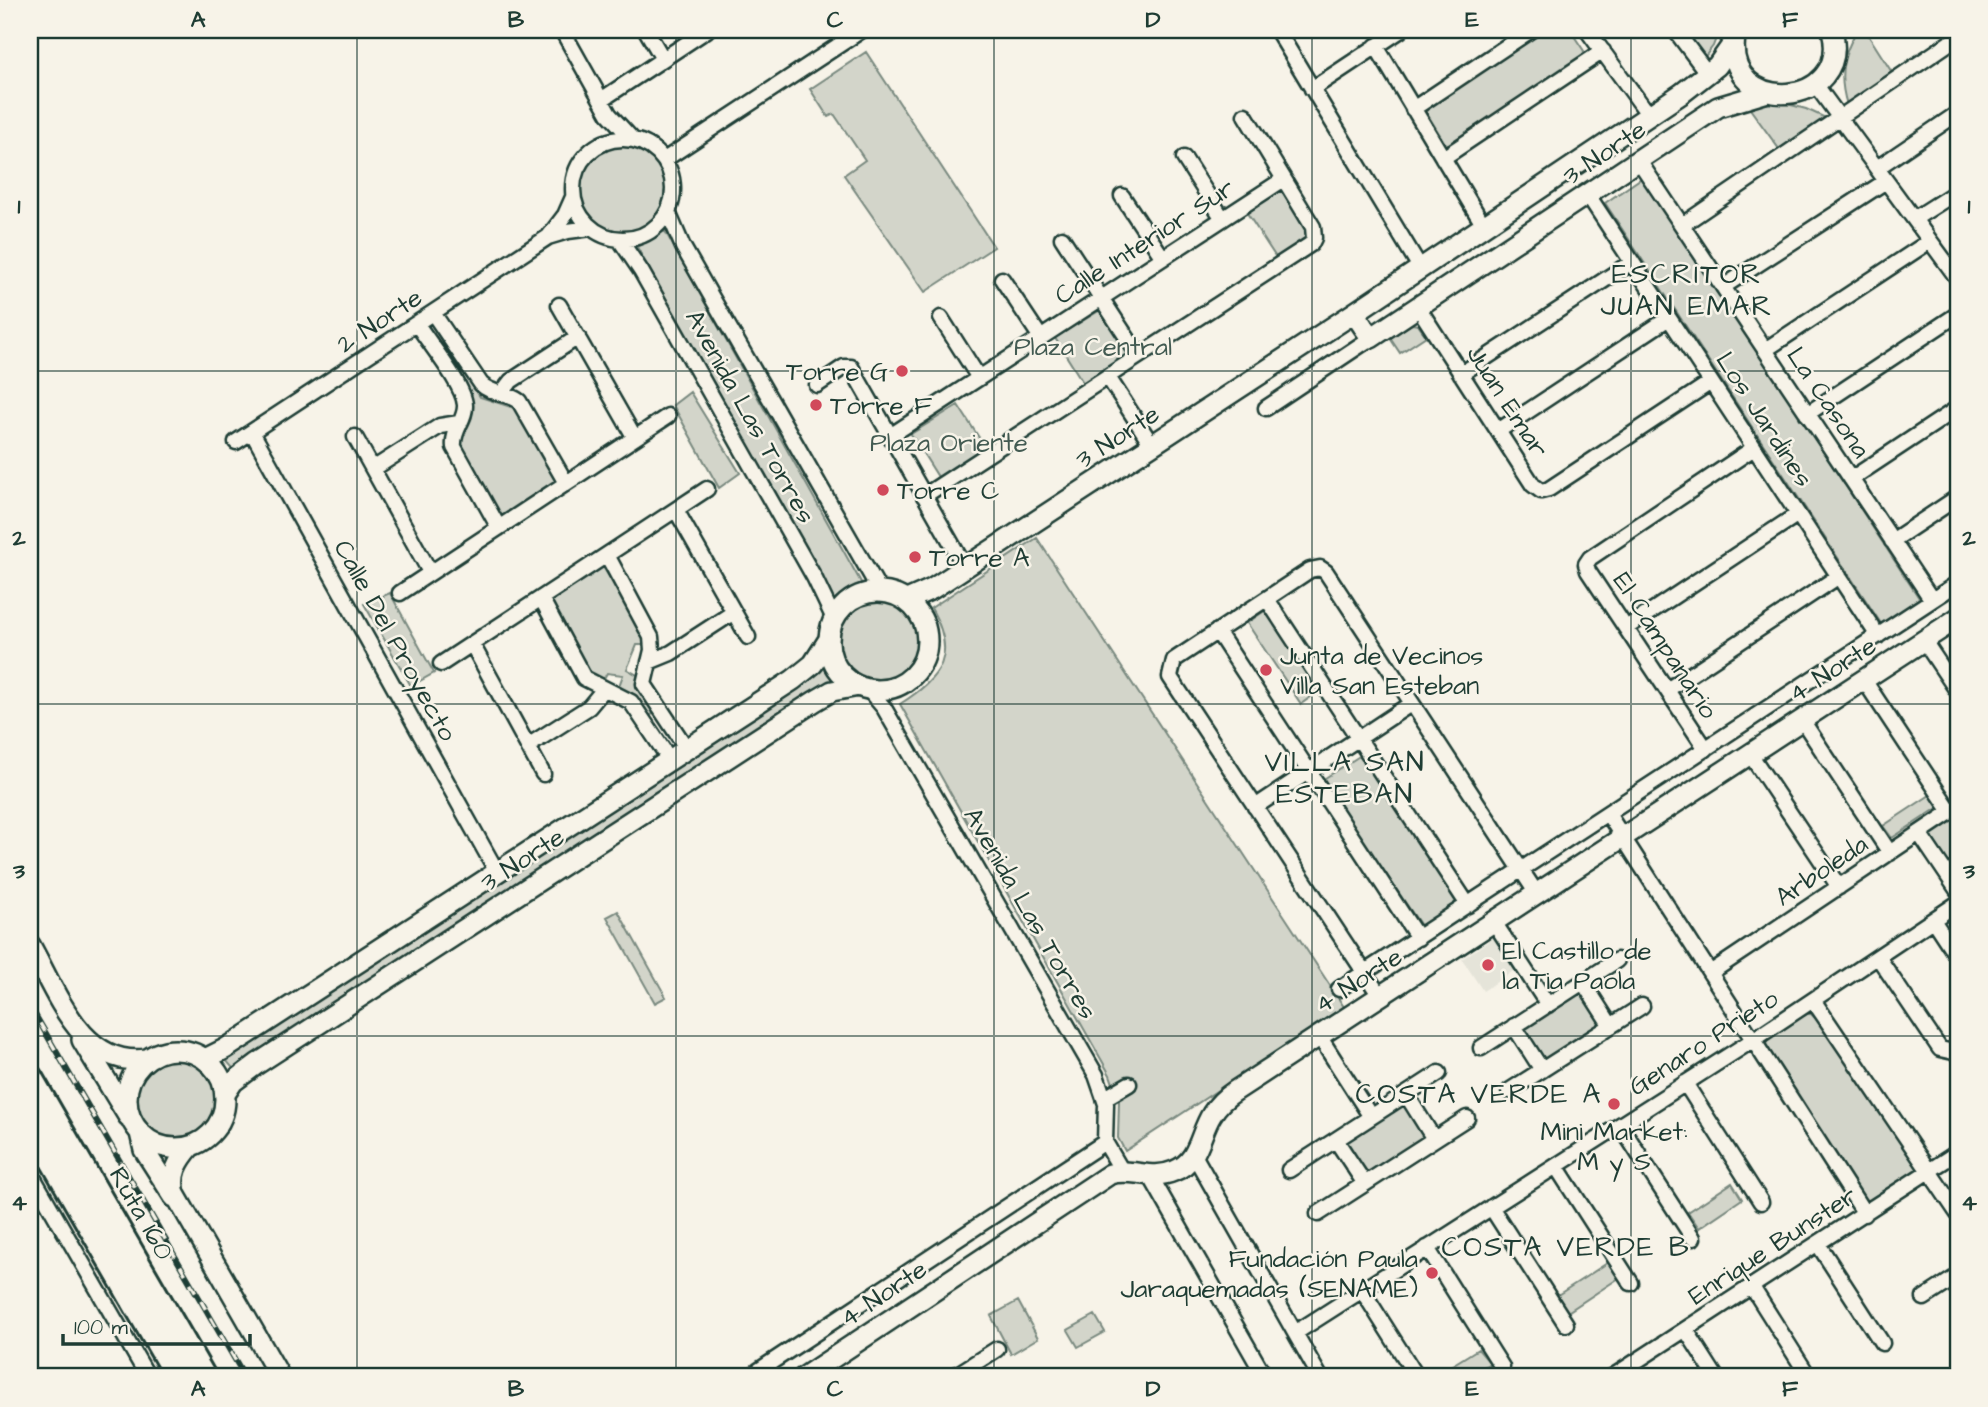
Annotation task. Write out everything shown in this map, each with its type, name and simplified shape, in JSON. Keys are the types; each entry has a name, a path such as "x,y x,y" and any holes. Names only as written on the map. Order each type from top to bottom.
{"highway":[{"name":"Ruta 160","path":"30,1078 203,1377"},
{"name":"Ruta 160","path":"30,1121 178,1377"}],"street":[{"path":"562,30 609,114 633,140 650,147 664,160 673,186 668,212 648,233 620,240 591,228 579,214 573,197 574,177 580,162 589,152 606,142 633,140"},
{"path":"646,30 663,59"},
{"path":"601,100 707,30"},
{"path":"664,160 862,30"},
{"path":"1277,30 1421,269"},
{"path":"1312,89 1401,30"},
{"path":"1413,109 1531,30"},
{"path":"1587,30 1649,115"},
{"path":"1675,30 1708,74"},
{"path":"1837,34 1832,62 1815,84 1956,273"},
{"path":"1735,36 1736,58 1742,73 1754,85 1768,92"},
{"name":"3 Norte","path":"907,600 925,593 1354,313 1649,115 1708,74 1735,36"},
{"path":"1682,225 1958,37"},
{"path":"1376,46 1484,226"},
{"path":"1443,158 1603,51"},
{"name":"3 Norte","path":"1266,408 1718,107 1768,92 1788,95 1815,84"},
{"path":"606,142 609,114"},
{"path":"1877,168 1958,114"},
{"path":"924,496 1308,246 1314,237 1312,227 1245,115"},
{"path":"1184,158 1223,219"},
{"name":"La Casona","path":"1639,160 1932,600"},
{"name":"Calle Interior Sur","path":"890,436 1284,179"},
{"path":"1723,287 1886,181"},
{"path":"1914,219 1958,191"},
{"name":"Los Jardines","path":"1588,195 1878,635"},
{"path":"1122,196 1163,258"},
{"name":"2 Norte","path":"548,237 565,215 573,197"},
{"name":"Avenida Las Torres","path":"668,212 679,240 880,591"},
{"name":"2 Norte","path":"236,442 548,237 591,228"},
{"path":"1062,239 1139,356"},
{"name":"Avenida Las Torres","path":"620,240 681,342 817,583 834,619"},
{"path":"1765,350 1930,241"},
{"path":"1461,374 1632,262"},
{"path":"1002,279 1041,338"},
{"path":"559,305 635,438"},
{"name":"Juan Emar","path":"1418,307 1535,488 1546,490 1711,382"},
{"path":"433,313 481,384 519,401 566,483"},
{"path":"1354,313 1371,338"},
{"path":"1807,414 1958,314"},
{"path":"941,317 979,378"},
{"path":"1498,430 1669,318"},
{"path":"417,324 464,398 464,415 453,436 454,447 499,528"},
{"path":"501,394 511,381 578,337"},
{"path":"817,385 844,367 851,368 965,567"},
{"path":"1108,377 1152,445"},
{"path":"1851,480 1958,408"},
{"path":"400,593 668,416"},
{"path":"373,469 445,424 459,423"},
{"name":"Calle Del Proyecto","path":"252,432 497,872"},
{"path":"355,437 430,572"},
{"name":"El Campanario","path":"1706,749 1588,571 1587,560 1754,448"},
{"path":"441,664 707,489"},
{"path":"1892,541 1958,497"},
{"path":"676,510 748,637"},
{"path":"1626,628 1798,514"},
{"path":"607,555 649,631 652,650 643,678 678,755"},
{"path":"1380,996 1170,677 1174,660 1267,598 1311,570 1320,568 1326,572 1537,894"},
{"path":"1667,690 1839,576"},
{"name":"4 Norte","path":"1339,989 1958,583"},
{"path":"880,591 907,600 919,612 926,627 928,638 924,660 902,684 891,689 863,688 844,677 834,663 829,639 834,619 854,598 880,591"},
{"path":"541,598 584,678 604,689 621,694 631,702 678,755"},
{"path":"1267,598 1468,905"},
{"path":"649,662 671,653 734,612"},
{"name":"4 Norte","path":"1194,1154 1212,1113 1226,1097 1958,618"},
{"path":"1217,631 1419,937"},
{"name":"3 Norte","path":"205,1059 225,1049 804,673 829,639"},
{"path":"1924,641 1958,692"},
{"path":"472,644 543,774"},
{"path":"1864,680 1955,809"},
{"name":"3 Norte","path":"191,1146 210,1135 217,1126 225,1094 238,1077 257,1064 815,701 832,691 863,688"},
{"name":"Avenida Las Torres","path":"863,688 884,708 1096,1076 1105,1098 1105,1142"},
{"path":"528,747 589,706 604,689"},
{"path":"1255,807 1412,703"},
{"path":"1802,720 1890,853"},
{"path":"1750,754 1839,887"},
{"name":"Arboleda","path":"1710,973 1955,809"},
{"path":"1608,814 1865,1214"},
{"path":"1919,833 1958,891"},
{"name":"Genaro Prieto","path":"1295,1333 1753,1040 1958,903"},
{"path":"1933,920 1958,958"},
{"path":"1494,922 1548,1005"},
{"path":"30,945 118,1105 135,1126 164,1147 191,1146"},
{"path":"1878,957 1937,1044 1954,1053"},
{"path":"1481,1048 1617,960"},
{"path":"1583,982 1611,1026"},
{"path":"1813,1000 1958,1214"},
{"path":"1509,1091 1642,1006"},
{"path":"1514,1026 1542,1070"},
{"path":"78,1029 94,1046 110,1056 127,1061 147,1059 176,1050 205,1059 219,1074 225,1094"},
{"path":"1320,1036 1371,1117"},
{"path":"147,1059 128,1086 135,1126 144,1150 178,1201 280,1377"},
{"path":"1289,1170 1439,1073"},
{"path":"1685,1083 1760,1202"},
{"path":"1105,1098 1129,1084"},
{"path":"1406,1094 1434,1139"},
{"path":"1318,1214 1467,1118"},
{"path":"1620,1125 1693,1238"},
{"path":"1336,1140 1365,1184"},
{"path":"1105,1142 1122,1171 1151,1177 1176,1171 1194,1154 1320,1377"},
{"name":"4 Norte","path":"757,1377 758,1371 1105,1142"},
{"path":"178,1201 173,1187 174,1172 191,1146"},
{"name":"Enrique Bunster","path":"1618,1376 1958,1152"},
{"path":"1556,1166 1632,1283"},
{"name":"4 Norte","path":"804,1377 1103,1178 1122,1171"},
{"path":"30,1172 148,1377"},
{"path":"1151,1177 1265,1377"},
{"path":"1491,1207 1566,1324"},
{"path":"1818,1244 1882,1343"},
{"path":"1427,1248 1502,1367"},
{"path":"1924,1298 1958,1276"},
{"path":"1752,1287 1809,1377"},
{"path":"1362,1290 1417,1377"},
{"path":"1686,1329 1716,1377"},
{"path":"953,1377 997,1349"}],"shaded area":[{"name":"El Castillo de la Tia Paola","path":"1493,938 1515,970 1483,991 1462,959"}],"green space":[{"path":"1542,30 1570,30 1584,51 1583,57 1451,146 1445,143 1426,112 1429,105"},
{"path":"1681,30 1719,30 1713,46 1703,59"},
{"path":"1857,30 1865,30 1893,74 1847,105 1843,66"},
{"path":"866,52 994,247 925,292 844,175 865,160 834,114 828,117 810,89"},
{"path":"1780,102 1806,109 1830,120 1782,153 1748,106"},
{"path":"623,146 640,149 654,159 664,173 667,190 664,207 654,221 640,231 623,234 606,231 592,221 582,207 579,190 582,173 592,159 606,149"},
{"path":"1643,177 1921,601 1882,625 1605,203"},
{"path":"1281,190 1311,237 1277,259 1247,213"},
{"path":"665,231 863,586 835,603 637,247"},
{"name":"Plaza Central","path":"1102,309 1131,354 1084,384 1055,338"},
{"path":"1412,324 1418,325 1426,336 1400,353 1390,338"},
{"path":"459,365 480,397 517,409 559,481 499,519 476,480 459,441 472,402 455,370"},
{"path":"690,392 740,473 719,488 673,405"},
{"name":"Plaza Oriente","path":"958,405 987,450 940,480 911,434"},
{"path":"1037,538 1344,1007 1125,1151 1118,1138 1119,1101 1110,1075 900,704 926,684 941,664 943,639 931,608"},
{"path":"603,567 643,631 645,645 637,645 627,669 639,676 639,687 655,713 649,716 635,698 619,686 623,675 607,673 603,680 593,680 551,605 552,599"},
{"path":"390,593 434,673 411,686 364,604"},
{"path":"878,595 895,599 909,608 918,622 922,639 918,656 909,670 895,679 878,683 861,679 847,670 838,656 834,639 838,622 847,608 861,599"},
{"path":"1270,610 1322,689 1301,704 1247,623"},
{"path":"824,660 834,681 237,1073 225,1059 379,961"},
{"path":"1361,755 1459,902 1422,927 1322,780"},
{"path":"1930,795 1939,807 1892,838 1883,826"},
{"path":"1958,816 1958,879 1930,835"},
{"path":"618,911 666,997 655,1003 607,917"},
{"path":"1581,991 1602,1020 1602,1026 1543,1061 1524,1032 1524,1026"},
{"path":"1802,1014 1811,1014 1819,1022 1917,1164 1917,1172 1872,1202 1863,1199 1765,1049 1768,1037"},
{"path":"175,1056 199,1063 211,1075 218,1099 211,1123 199,1135 175,1142 151,1135 139,1123 132,1099 139,1075 151,1063"},
{"path":"1402,1104 1408,1106 1425,1133 1423,1141 1369,1175 1362,1174 1344,1144 1347,1138"},
{"path":"1732,1183 1742,1199 1699,1228 1688,1212"},
{"path":"1609,1262 1619,1278 1566,1313 1556,1296"},
{"path":"1018,1301 1038,1338 1011,1354 991,1316"},
{"path":"1095,1315 1105,1332 1078,1347 1068,1330"},
{"path":"1478,1349 1490,1363 1468,1377 1433,1377"}],"railway":[{"path":"30,1006 245,1377"}],"place":[{"name":"Torre G","path":"902,371"},
{"name":"Torre F","path":"816,405"},
{"name":"Torre C","path":"883,490"},
{"name":"Torre A","path":"915,557"},
{"name":"Junta de Vecinos Villa San Esteban","path":"1266,670"},
{"name":"El Castillo de la Tia Paola","path":"1488,965"},
{"name":"Mini Market: M y S","path":"1614,1104"},
{"name":"Fundación Paula Jaraquemadas (SENAME)","path":"1432,1273"}],"district":[{"name":"ESCRITOR JUAN EMAR","path":"1687,289"},
{"name":"VILLA SAN ESTEBAN","path":"1345,777"},
{"name":"COSTA VERDE A","path":"1479,1093"},
{"name":"COSTA VERDE B","path":"1566,1246"}]}
